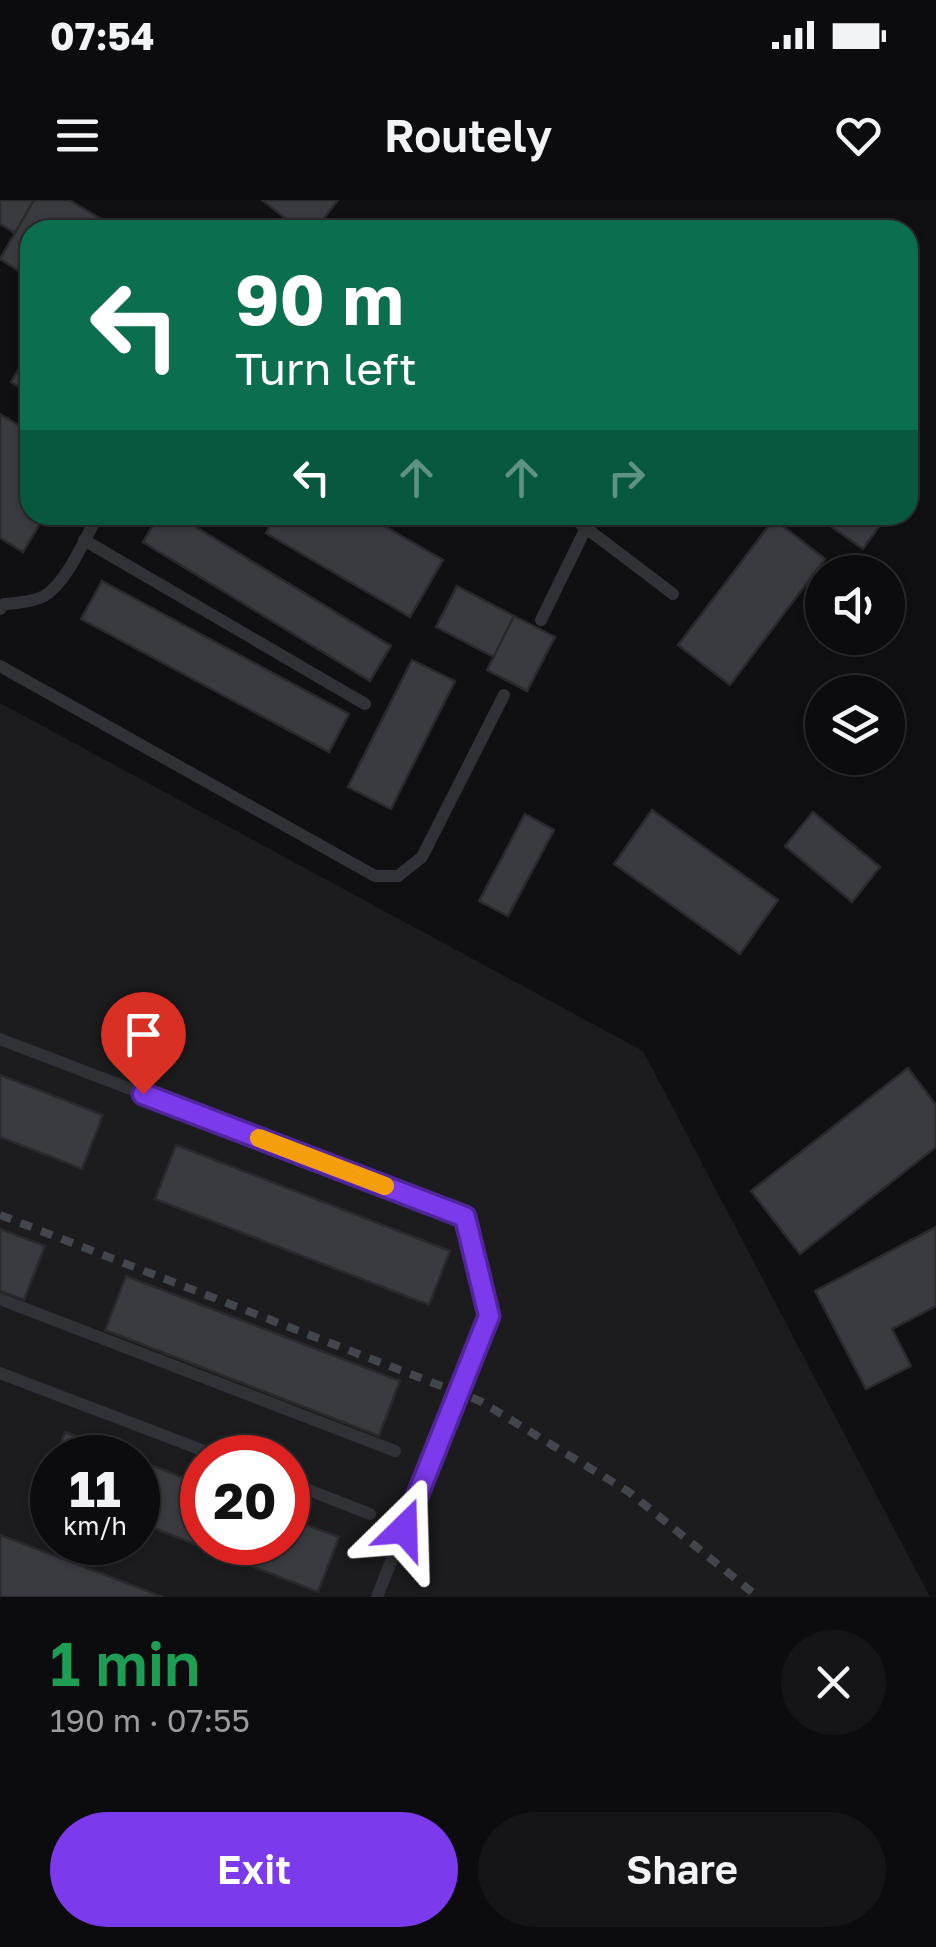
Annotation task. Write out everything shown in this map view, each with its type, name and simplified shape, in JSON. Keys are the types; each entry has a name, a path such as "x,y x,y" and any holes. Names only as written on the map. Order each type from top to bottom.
{"lane":[{"path":"1,605 44,596 60,582 92,525"},
{"path":"582,525 673,594"},
{"path":"541,620 586,528"},
{"path":"84,540 366,704"},
{"path":"0,666 375,876 398,876 422,857 504,695"},
{"path":"0,1039 465,1217 489,1316 378,1597"},
{"path":"0,1299 395,1451"},
{"path":"0,1373 180,1442"},
{"path":"310,1491 370,1514"}],"shaded area":[{"path":"0,703 643,1051 930,1597 0,1597"}],"building":[{"path":"0,200 34,200 15,233 0,224"},
{"path":"34,200 69,200 103,220 22,220"},
{"path":"262,200 338,200 323,220 287,220"},
{"path":"20,224 20,272 0,259"},
{"path":"20,367 20,388 11,382"},
{"path":"0,414 20,426 20,525 39,525 23,552 0,538"},
{"path":"153,525 192,525 391,646 370,681 143,542"},
{"path":"270,525 382,525 443,560 410,617 266,533"},
{"path":"769,525 782,525 820,555 805,555 805,586 730,685 678,645"},
{"path":"829,525 880,525 863,549"},
{"path":"102,581 349,714 329,752 81,619"},
{"path":"457,586 514,616 494,657 436,627"},
{"path":"514,616 555,637 527,691 487,670"},
{"path":"412,660 455,681 391,809 348,787"},
{"path":"652,810 778,900 740,954 614,864"},
{"path":"813,812 880,867 852,902 785,846"},
{"path":"525,814 554,830 508,916 479,901"},
{"path":"908,1068 936,1105 936,1147 800,1254 751,1191"},
{"path":"0,1075 103,1115 82,1169 0,1137"},
{"path":"176,1145 450,1251 429,1305 155,1199"},
{"path":"936,1227 936,1306 892,1329 911,1366 866,1389 815,1291"},
{"path":"0,1229 45,1246 24,1300 0,1291"},
{"path":"126,1276 400,1381 379,1436 105,1330"},
{"path":"160,1469 180,1476 180,1538 160,1531"},
{"path":"310,1526 339,1537 318,1592 249,1565 310,1565"},
{"path":"0,1535 30,1546 30,1565 79,1565 163,1597 0,1597"}],"railway":[{"path":"0,1215 480,1401 629,1492 758,1597"}],"slow traffic":[{"path":"259,1138 385,1186"}],"route":[{"path":"143,1094 465,1217 489,1316 404,1529"}]}
